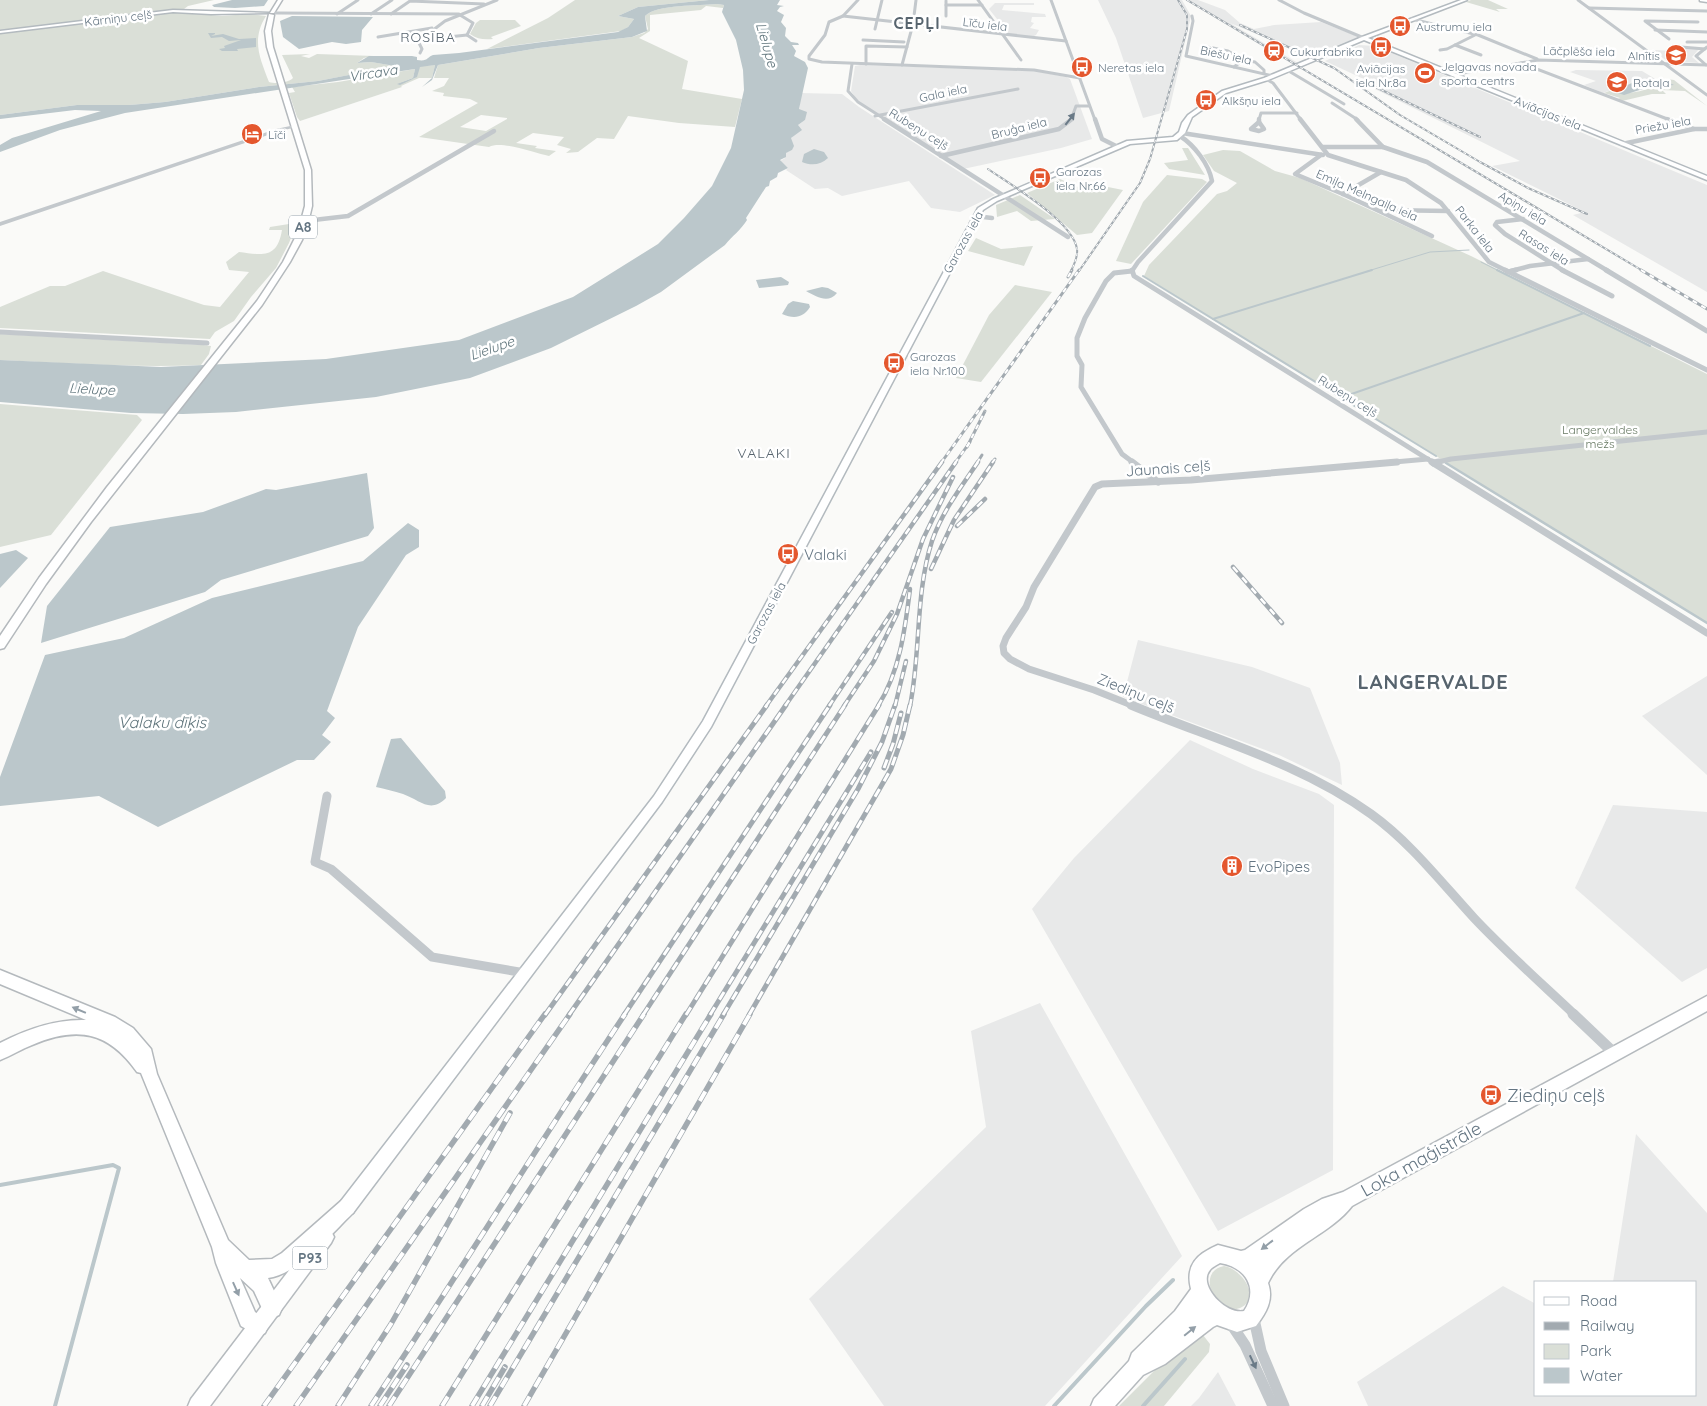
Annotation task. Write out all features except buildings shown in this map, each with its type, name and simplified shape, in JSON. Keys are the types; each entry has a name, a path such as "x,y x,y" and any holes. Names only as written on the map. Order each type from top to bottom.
{"main road":[{"path":"271,13 280,0"},
{"path":"1181,135 1185,123 1190,116 1216,97 1231,89 1265,76 1273,76 1412,19 1465,0"},
{"path":"1702,0 1707,1"},
{"name":"Kārniņu ceļš","path":"0,32 173,11 271,13"},
{"name":"A8","path":"0,645 64,548 228,342 282,269 299,239 310,199 310,185 304,156 280,81 269,37 271,13"},
{"name":"Aviācijas iela","path":"1364,38 1707,178"},
{"name":"Garozas iela","path":"526,973 658,799 707,724 975,216 984,205 1133,141 1170,140 1181,135"},
{"name":"P93","path":"198,1406 526,973"},
{"path":"0,977 109,1022 127,1032 137,1043 144,1056 148,1074 221,1247 225,1263 248,1319 258,1326"},
{"name":"Loka maģistrāle","path":"1241,1260 1250,1258 1277,1238 1334,1202 1346,1200 1707,1003"},
{"path":"0,1052 45,1032 80,1028 101,1031 115,1037 129,1047 148,1074"},
{"name":"Loka maģistrāle","path":"1254,1315 1261,1300 1259,1282 1269,1263 1305,1232 1340,1209 1346,1200"},
{"path":"247,1270 273,1268 289,1260 347,1207"},
{"path":"221,1247 261,1284 272,1308"},
{"path":"1223,1318 1204,1300 1200,1290 1198,1279 1200,1269 1205,1262 1212,1256 1226,1254 1241,1260 1259,1282"},
{"path":"1101,1406 1136,1368 1139,1360 1188,1310 1197,1299 1200,1290"},
{"path":"1136,1368 1148,1365 1198,1324 1223,1318 1238,1322 1254,1315"}],"street":[{"path":"337,14 358,0"},
{"path":"371,14 392,0"},
{"path":"420,40 436,27 496,0"},
{"path":"858,0 843,16 829,22 829,28 809,58 819,62 852,64 1034,70 1080,78"},
{"path":"876,29 882,0"},
{"path":"902,65 916,0"},
{"path":"944,0 947,1 946,16"},
{"path":"978,0 1021,60"},
{"path":"1051,0 1102,140 1118,147"},
{"name":"Aviācijas iela","path":"1279,0 1304,13 1364,38"},
{"path":"1578,0 1662,64 1662,66 1706,97"},
{"path":"391,14 410,1 484,4"},
{"path":"946,5 982,5"},
{"path":"1588,8 1707,11"},
{"path":"1681,10 1703,24"},
{"name":"Kārniņu ceļš","path":"271,13 460,15"},
{"path":"420,40 467,35 472,30 473,24 460,15"},
{"name":"Līču iela","path":"843,16 1066,41"},
{"name":"Biešu iela","path":"1192,16 1185,55 1265,76"},
{"path":"1412,19 1475,35 1538,60"},
{"path":"1669,39 1645,21 1698,22"},
{"path":"378,37 436,27"},
{"path":"1655,30 1707,32"},
{"path":"467,35 476,41"},
{"path":"1440,50 1447,49 1475,35"},
{"path":"420,40 419,43 422,49 420,53"},
{"path":"863,40 908,43"},
{"path":"1687,42 1707,42"},
{"path":"1455,44 1481,55"},
{"path":"866,64 866,46 907,47"},
{"path":"1208,47 1228,51 1242,60 1246,59 1260,65 1264,70 1265,76 1297,113 1328,156"},
{"path":"1681,47 1705,50"},
{"path":"1705,50 1696,57 1707,65"},
{"path":"1234,67 1242,60"},
{"name":"Lāčplēša iela","path":"1452,74 1538,60 1707,65"},
{"path":"1521,63 1694,129"},
{"name":"Rubeņu ceļš","path":"852,64 849,94 875,116 1068,237"},
{"path":"1287,70 1344,104"},
{"name":"Gala iela","path":"875,116 1018,89"},
{"name":"Apiņu iela","path":"1332,103 1360,121 1383,147 1437,167 1707,331"},
{"name":"Bruģa iela","path":"941,156 1059,129 1074,117 1076,106 1089,106"},
{"path":"1259,122 1260,113 1297,113"},
{"path":"0,224 278,130 295,126"},
{"name":"Priežu iela","path":"1622,144 1694,129 1707,129"},
{"path":"305,221 348,216 494,130"},
{"path":"1181,135 1328,156"},
{"path":"1158,482 1122,454 1081,387 1082,365 1077,356 1077,338 1085,318 1106,281 1114,274 1132,271 1138,262 1212,183 1212,176 1188,141 1181,135"},
{"path":"1323,147 1383,147"},
{"name":"Emiļa Melngaiļa iela","path":"1321,155 1295,173 1432,236"},
{"name":"Parka iela","path":"1328,156 1410,183 1442,203 1489,262 1707,370"},
{"path":"1343,194 1381,172"},
{"path":"1378,210 1448,211"},
{"path":"975,216 992,218"},
{"name":"Rasas iela","path":"1522,219 1498,222 1495,225 1505,234 1550,264 1612,296"},
{"path":"1508,272 1530,266 1588,259"},
{"name":"Rubeņu ceļš","path":"1132,271 1134,276 1707,632"},
{"path":"0,332 207,343"},
{"name":"Jaunais ceļš","path":"1003,646 1026,607 1034,587 1095,487 1102,484 1158,482 1431,461 1707,432"},
{"name":"Ziediņu ceļš","path":"1003,646 1004,653 1010,659 1029,669 1094,690 1181,726 1266,756 1326,785 1370,813 1396,834 1476,920 1614,1053"},
{"path":"327,796 315,862 331,869 432,957 452,964 505,967 526,973"},
{"path":"1254,1315 1254,1326 1259,1343 1284,1406"},
{"path":"1223,1318 1246,1345 1273,1406"}],"shaded area":[{"path":"1098,0 1182,0 1191,16 1169,111 1143,118 1116,38"},
{"path":"1185,0 1198,0 1225,10 1240,23 1254,29 1274,25 1321,22 1359,37 1309,56 1230,23 1298,63 1295,64"},
{"path":"995,3 1034,3 1034,5 1004,5 1002,10 1045,14 1046,17 1032,17 1031,22 1034,23 1030,28 1039,30 1032,37 1009,34 989,9"},
{"path":"1359,45 1375,46 1707,185 1707,292 1573,215 1585,212 1492,166 1520,161 1375,89 1383,88 1325,61"},
{"name":"Alnītis","path":"1680,48 1699,49 1692,57 1699,63 1667,61 1652,50 1678,51 1682,49"},
{"path":"855,66 1035,71 1066,77 1070,79 1092,139 1061,148 963,169 865,106 855,97 851,91"},
{"name":"Rotaļa","path":"1576,70 1642,71 1657,80 1633,82 1603,93 1584,85 1596,81 1570,72"},
{"path":"801,93 842,94 995,195 960,212 931,208 909,181 842,196 828,188 815,189 786,170 788,168 780,161 785,158 785,153 792,150 791,138 796,132 798,125 805,120 799,110"},
{"path":"1138,640 1252,667 1310,688 1340,763 1342,785 1279,755 1123,697"},
{"path":"1707,676 1707,775 1642,716"},
{"path":"1190,740 1253,769 1319,794 1334,805 1333,1170 1218,1231 1032,909 1074,858"},
{"path":"1613,805 1707,812 1707,968 1682,982 1575,888"},
{"path":"1040,1003 1182,1256 1045,1406 884,1406 809,1299 986,1127 971,1031"},
{"path":"1636,1134 1707,1213 1707,1406 1368,1406 1357,1382 1503,1286 1534,1303 1534,1396 1697,1396 1697,1281 1613,1281"},
{"path":"1218,1372 1236,1406 1191,1406 1199,1398"}],"green space":[{"path":"0,0 214,0 188,6 180,12 222,16 249,14 266,16 259,33 258,49 269,82 272,83 285,82 293,78 282,55 310,54 301,56 309,58 317,54 374,56 364,58 357,63 371,62 396,66 318,81 259,87 165,102 129,105 77,105 0,115"},
{"path":"575,0 709,0 638,7 618,16 634,19 628,27 621,31 487,49 548,18"},
{"path":"1471,0 1488,0 1508,9 1496,9 1500,12 1466,2"},
{"path":"724,5 723,8 706,6 701,10 650,15 650,31 639,38 688,61 682,89 742,99 735,127 679,123 628,116 614,139 597,138 578,152 566,153 571,149 557,145 564,137 533,133 516,143 556,151 549,156 510,146 494,145 489,147 419,137 478,103 470,99 443,96 444,93 432,91 444,86 449,78 434,78 438,65 539,48 632,37 644,33 648,29 645,16 651,12 668,7","holes":["481,115 507,118 486,131 460,127"]},
{"path":"480,20 515,20 521,26 491,37 493,39 484,39 470,34 476,23"},
{"path":"435,65 432,78 419,78 402,87 300,121 289,93 295,92 292,87 338,82 415,69 413,78 397,84 415,78 420,66"},
{"path":"1667,79 1674,80 1707,106 1685,91 1662,90 1666,94 1652,94 1622,101 1618,99 1620,98 1604,93 1633,82","holes":["1653,81 1667,85 1633,93 1613,92 1616,89 1631,84"]},
{"path":"1182,148 1188,148 1205,175 1169,169 1164,163 1188,160"},
{"name":"Langervaldes mežs","path":"1223,150 1240,151 1275,171 1300,178 1471,256 1707,374 1707,623 1144,276 1149,265 1217,194 1227,191 1237,183 1214,171 1203,155"},
{"path":"1167,175 1202,179 1207,182 1131,264 1116,261 1143,202"},
{"path":"1060,179 1078,187 1093,184 1123,190 1092,233 1077,235 1027,193"},
{"path":"1020,195 1055,219 1031,221 1017,211 997,217 996,205"},
{"path":"289,224 296,225 276,268 251,297 234,321 215,332 210,339 0,328 0,307 50,286 65,286 103,271 204,305 220,307 249,272 229,270 226,262 239,252 262,254 273,250 277,246 282,230 269,230 270,227"},
{"path":"976,238 1001,249 1033,246 1024,266 968,251"},
{"path":"1015,285 1052,292 981,382 956,378 989,315"},
{"path":"0,334 211,346 209,354 201,365 126,366 0,360"},
{"path":"0,404 137,415 142,420 51,535 0,547"},
{"path":"1224,1266 1237,1272 1247,1284 1249,1298 1240,1308 1231,1309 1224,1306 1217,1301 1212,1293 1210,1285 1211,1276 1215,1270"},
{"path":"1199,1330 1210,1344 1209,1352 1164,1406 1119,1406 1157,1368"}],"water":[{"path":"232,0 268,0 264,6 235,8 214,7 212,5"},
{"path":"709,0 780,0 777,5 784,6 780,7 777,11 784,15 781,22 786,28 785,36 791,42 798,43 799,45 792,45 796,51 794,56 805,62 808,68 799,109 807,112 805,120 798,125 802,130 791,138 794,146 792,150 786,153 786,157 780,160 788,168 778,173 777,177 770,181 769,186 766,187 742,227 725,245 661,292 551,348 470,378 376,397 236,412 183,414 131,413 0,402 0,360 161,367 326,359 459,340 573,297 658,244 712,186 731,148 744,90 743,70 736,40 722,12 724,5 717,4 669,7 651,12 645,16 647,31 632,37 539,48 438,65 432,80 422,87 432,78 435,65 420,67 417,77 400,85 397,84 413,78 415,69 125,113 60,130 0,152 0,145 12,138 101,111 75,110 0,119 0,115 77,105 129,105 165,102 259,87 318,81 395,66 371,62 357,63 369,56 412,56 417,57 417,60 423,60 433,55 618,32 628,27 634,19 618,16 638,7"},
{"path":"292,16 373,17 362,30 361,42 346,44 332,42 299,49 283,37 280,21"},
{"path":"208,33 215,33 211,36 223,34 239,39 256,38 256,47 237,49 238,51 222,51 219,49 241,40 229,41 222,37 211,38"},
{"path":"1665,81 1674,85 1649,87 1624,95 1612,91 1632,83"},
{"path":"814,149 824,152 828,158 816,164 802,162 804,154"},
{"path":"781,277 789,282 788,285 759,288 756,280"},
{"path":"822,287 837,293 826,299 806,291"},
{"path":"793,301 809,304 810,307 798,316 790,317 782,314 788,304"},
{"path":"367,473 374,528 368,536 221,580 205,592 41,643 47,606 110,527 203,512 266,489 276,490"},
{"name":"Valaku dīķis","path":"408,523 419,530 419,547 406,555 358,627 327,711 335,718 322,735 331,742 314,760 297,760 158,827 99,796 0,806 0,777 45,655 124,638 212,598 363,561"},
{"path":"16,550 28,558 0,588 0,554"},
{"path":"401,738 445,791 446,798 440,803 435,805 425,804 403,794 376,787 391,739"}],"waterway":[{"path":"1368,271 1430,252 1469,250"},
{"path":"1481,262 1497,270"},
{"path":"1213,319 1372,270"},
{"path":"1497,270 1584,313"},
{"path":"1143,276 1341,398"},
{"path":"1341,398 1584,313"},
{"path":"1584,313 1650,346"},
{"path":"1341,398 1436,456"},
{"path":"1446,463 1707,623"},
{"path":"0,1185 113,1165 119,1168 55,1406"},
{"path":"1054,1406 1146,1306 1173,1280"},
{"path":"1143,1406 1185,1359"}],"railway":[{"path":"1079,271 1140,183 1150,159 1187,29 1187,15 1178,0"},
{"path":"1187,0 1643,271"},
{"path":"1240,25 1334,68 1400,115 1480,162 1528,188 1587,214"},
{"path":"1365,82 1480,137"},
{"path":"988,169 1040,205 1065,227 1073,238 1077,249 1071,271"},
{"path":"1068,277 1072,270"},
{"path":"941,463 1079,270"},
{"path":"1641,270 1707,309"},
{"path":"968,444 985,411"},
{"path":"955,463 968,444"},
{"path":"977,463 982,455"},
{"path":"992,463 995,459"},
{"path":"766,706 942,462"},
{"path":"785,706 956,462"},
{"path":"910,706 916,665 920,602 932,541 946,510 978,462"},
{"path":"931,569 954,520 993,462"},
{"path":"844,706 874,661 897,614 923,539 953,477"},
{"path":"957,526 985,499"},
{"path":"1233,567 1282,623"},
{"path":"878,706 892,679 900,649 910,589"},
{"path":"829,706 892,612"},
{"path":"895,706 906,661"},
{"path":"545,1015 767,705"},
{"path":"569,1015 786,705"},
{"path":"624,1015 830,705"},
{"path":"643,1015 845,705"},
{"path":"686,1015 879,705"},
{"path":"723,1015 858,789 882,742 895,705"},
{"path":"749,1015 891,769 903,735 910,705"},
{"path":"884,768 893,744 901,713"},
{"path":"710,1015 871,752"},
{"path":"264,1406 545,1014"},
{"path":"296,1406 570,1014"},
{"path":"371,1406 625,1014"},
{"path":"389,1406 644,1014"},
{"path":"442,1406 686,1014"},
{"path":"472,1406 711,1014"},
{"path":"490,1406 724,1014"},
{"path":"524,1406 750,1014"},
{"path":"338,1406 391,1324 510,1113"},
{"path":"380,1406 407,1365"},
{"path":"482,1406 505,1367"}],"place":[{"name":"Austrumu iela","path":"1400,26"},
{"name":"Aviācijas iela Nr.8a","path":"1381,47"},
{"name":"Cukurfabrika","path":"1274,51"},
{"name":"Alnītis","path":"1676,55"},
{"name":"Neretas iela","path":"1082,67"},
{"name":"Jelgavas novada sporta centrs","path":"1425,73"},
{"name":"Rotaļa","path":"1617,82"},
{"name":"Alkšņu iela","path":"1206,100"},
{"name":"Līči","path":"252,134"},
{"name":"Garozas iela Nr.66","path":"1040,178"},
{"name":"Garozas iela Nr.100","path":"894,363"},
{"name":"Valaki","path":"788,554"},
{"name":"EvoPipes","path":"1232,866"},
{"name":"Ziediņu ceļš","path":"1491,1095"}],"district":[{"name":"CEPĻI","path":"917,23"},
{"name":"ROSĪBA","path":"428,37"},
{"name":"VALAKI","path":"764,453"},
{"name":"LANGERVALDE","path":"1433,681"}],"water label":[{"name":"Lielupe","path":"767,45"},
{"name":"Vircava","path":"373,73"},
{"name":"Lielupe","path":"492,348"},
{"name":"Lielupe","path":"92,389"}]}
